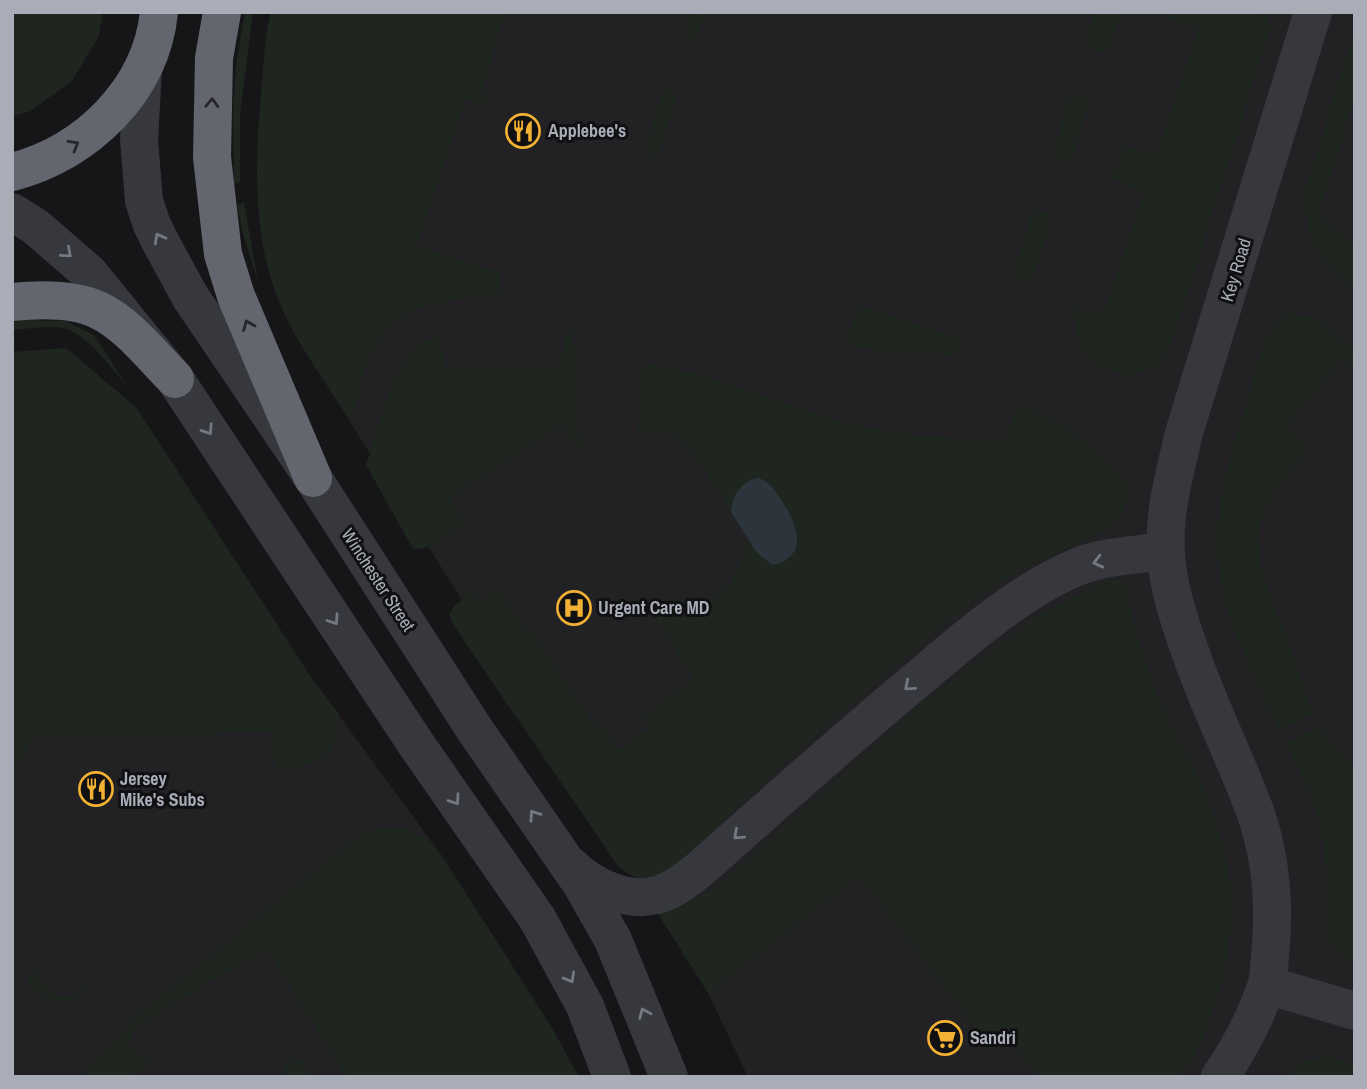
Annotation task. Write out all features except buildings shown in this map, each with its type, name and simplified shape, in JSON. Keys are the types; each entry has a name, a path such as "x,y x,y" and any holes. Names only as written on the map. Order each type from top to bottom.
{"highway":[{"path":"12,172 39,165 83,140 117,109 143,69 158,24 159,12"},
{"path":"222,12 214,58 212,132 215,198 223,254 236,296 313,478"},
{"path":"12,302 36,300 78,304 99,310 129,332 175,379"}],"street":[{"name":"Key Road","path":"1220,1077 1238,1051 1267,985 1274,915 1268,860 1256,815 1201,683 1178,614 1166,540 1172,483 1184,433 1313,12"},
{"name":"Winchester Street","path":"143,69 139,140 144,201 152,225 191,298 313,478 475,730 566,861 613,940 669,1077"},
{"path":"12,212 36,227 89,273 175,379 416,744 537,918 585,1006 612,1077"},
{"path":"566,861 590,882 615,892 637,897 657,895 676,887 942,658 1002,612 1077,567 1166,540"},
{"path":"1267,985 1355,1011"}],"shaded area":[{"path":"12,12 103,12 99,36 72,81 29,112 12,116"},
{"path":"245,12 253,12 240,115 240,182 234,184 233,114 236,64"},
{"path":"271,12 506,12 481,91 489,94 485,105 465,100 417,246 500,272 502,294 430,305 399,320 385,332 374,348 349,419 303,349 287,319 271,278 264,250 257,166 265,46"},
{"path":"356,12 1355,12 1355,1077 748,1077 708,993 317,369"},
{"path":"690,12 706,12 696,38 691,39 685,30"},
{"path":"1093,12 1121,12 1110,49 1104,53 1091,50 1087,43"},
{"path":"1166,12 1259,12 1268,19 1270,29 1170,349 1154,367 1143,372 1123,374 1095,364 1082,350 1073,307 1102,315 1144,192 1112,178 1124,147 1157,156 1198,29 1170,19"},
{"path":"1355,30 1355,97 1318,215 1355,246 1355,289 1331,268 1316,248 1308,224 1304,192"},
{"path":"670,88 677,99 659,155 652,159 645,150 661,97 665,90"},
{"path":"1079,92 1086,96 1089,104 1072,157 1061,163 1055,158 1054,151 1068,99"},
{"path":"244,202 258,282 237,205"},
{"path":"1041,210 1048,214 1051,222 1034,275 1023,281 1017,276 1016,269 1030,217"},
{"path":"865,306 958,337 963,341 962,349 951,355 853,348 846,340 859,307"},
{"path":"1289,314 1309,317 1332,332 1355,352 1355,370 1342,359 1285,427 1308,449 1264,509 1258,535 1261,568 1314,714 1280,730 1247,660 1227,606 1218,562 1218,536 1229,460 1260,356 1273,328"},
{"path":"66,321 94,335 127,386 89,343 71,331 50,327 12,330 12,322"},
{"path":"573,330 577,431 586,443 579,448 561,424 449,498 465,522 435,544 413,549 366,465 397,372 421,343 439,337 447,370 559,366 566,332"},
{"path":"66,348 136,407 311,677 339,714 333,743 322,759 314,763 275,769 272,731 127,738 34,738 12,773 12,352"},
{"path":"643,364 692,373 837,420 899,433 1006,442 1015,415 1021,409 1030,409 1062,425 1097,452 1123,478 1128,487 1128,499 1120,518 1104,531 1024,568 951,618 848,706 675,865 653,877 639,878 618,866 452,623 449,614 454,606 472,591 481,601 498,588 526,631 531,629 595,727 601,724 618,749 650,728 643,716 694,680 654,615 680,599 687,599 694,609 730,585 749,539 693,453 669,431 637,434"},
{"path":"758,478 775,491 796,529 796,547 792,554 785,561 773,565 757,553 731,512 738,490"},
{"path":"1109,578 1125,583 1151,680 1215,817 1230,881 1230,925 1225,968 1216,1002 1199,1046 1180,1077 1038,1077 1002,1030 986,1041 859,876 708,993 658,914 694,901 719,885 930,697 1043,613"},
{"path":"311,677 442,856 552,1028 579,1077 12,1077 12,682"},
{"path":"1321,727 1355,769 1355,961 1338,952 1329,937 1327,874 1320,828 1302,777 1286,743"},
{"path":"392,826 420,836 442,856 552,1028 579,1077 346,1077 268,950 220,975 135,1029 128,1047 154,1062 129,1077 80,1077 140,1013 350,843 367,832"},
{"path":"35,970 48,989 58,996 72,994 90,982 93,985 73,1000 52,1000 41,996 27,981 28,973"},
{"path":"1326,1057 1355,1064 1355,1077 1287,1077 1304,1062"},
{"path":"296,1060 302,1061 312,1077 285,1077 284,1068"}],"place":[{"name":"Applebee's","path":"523,131"},
{"name":"Urgent Care MD","path":"574,608"},
{"name":"Jersey Mike's Subs","path":"96,789"},
{"name":"Sandri","path":"945,1038"}]}
